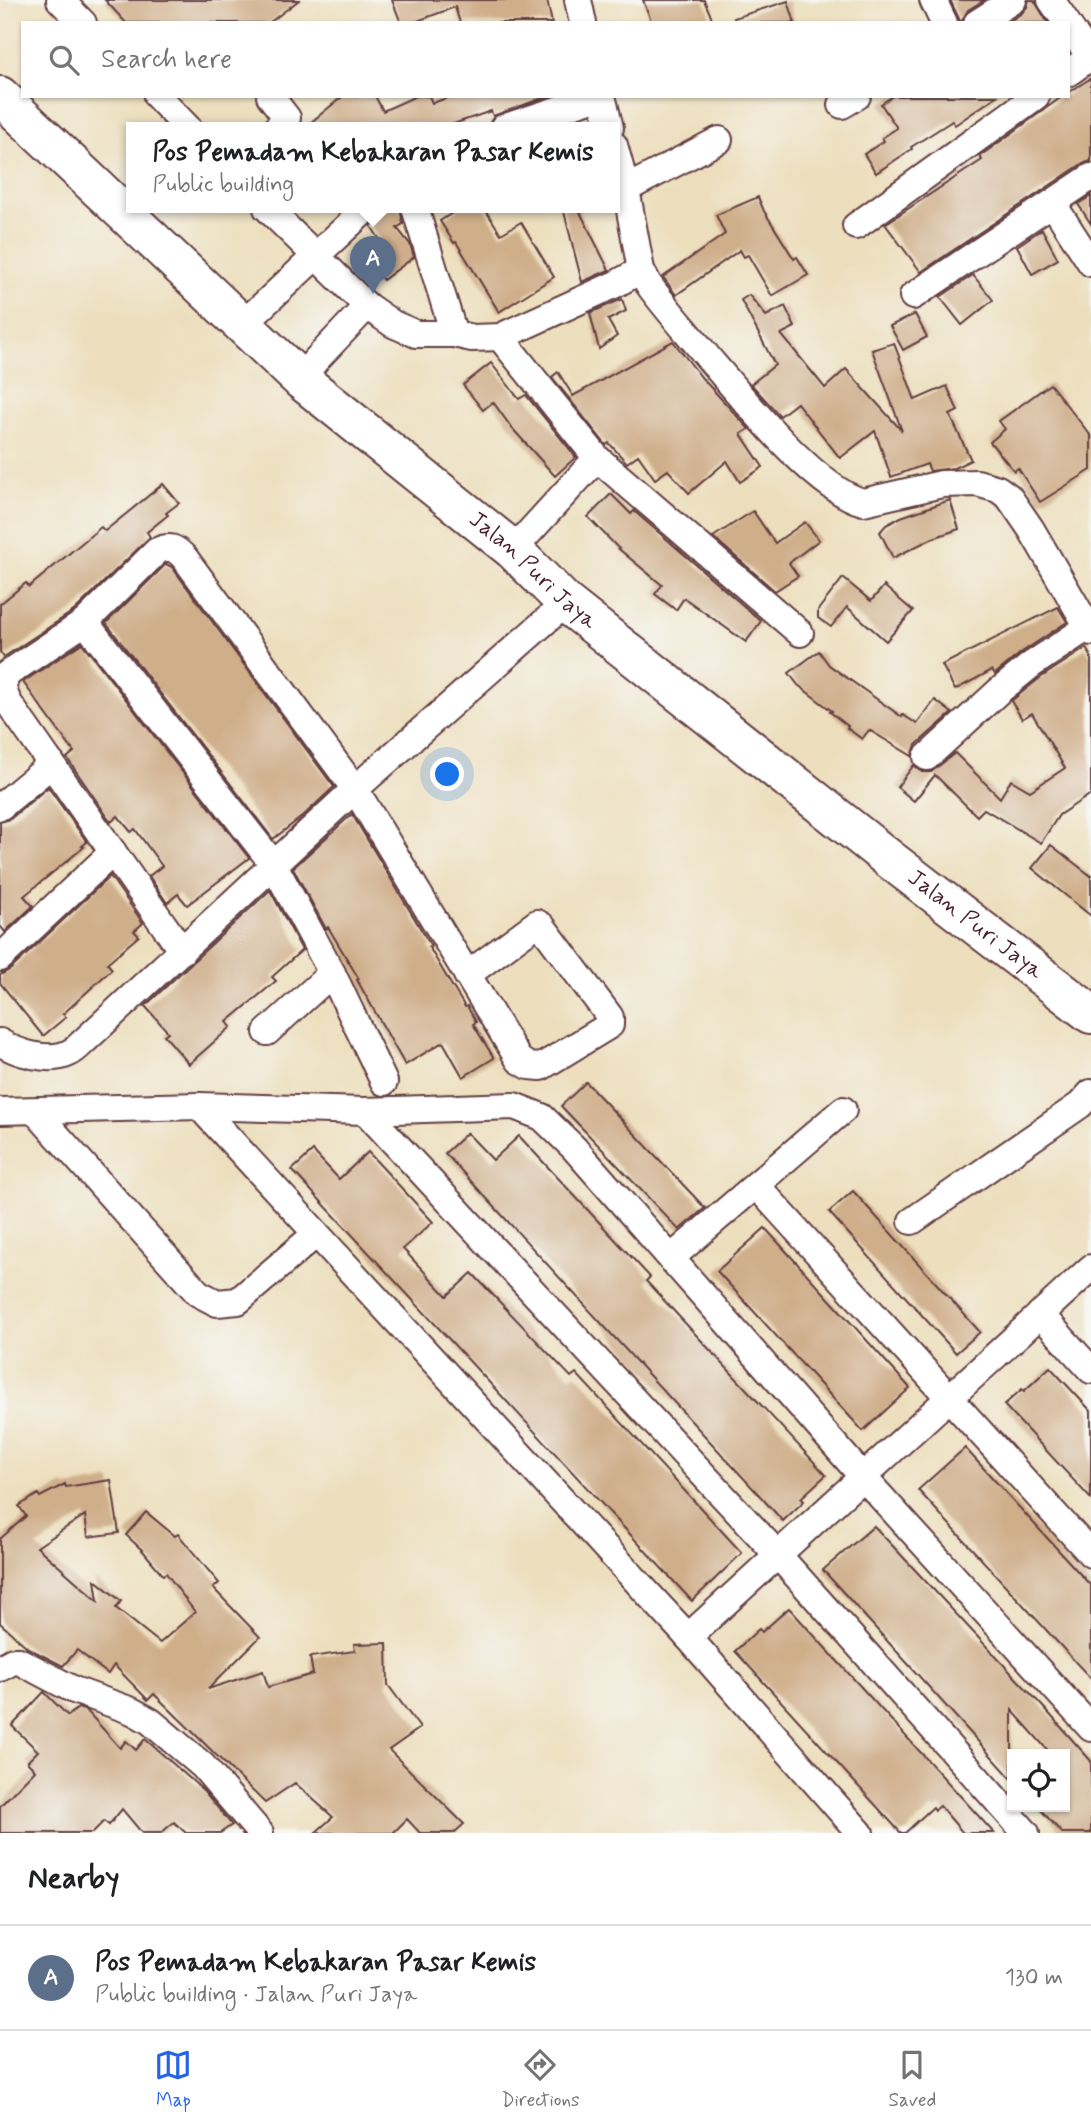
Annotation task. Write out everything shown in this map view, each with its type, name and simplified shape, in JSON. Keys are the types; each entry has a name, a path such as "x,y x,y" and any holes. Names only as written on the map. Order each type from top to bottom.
{"street":[{"path":"60,0 81,21"},
{"path":"578,0 583,21"},
{"path":"933,0 943,21"},
{"path":"980,21 1013,0"},
{"path":"1051,0 1066,21"},
{"path":"1070,27 1091,57 1070,72"},
{"name":"Jalan Puri Jaya","path":"0,96 242,325 308,371 523,539 566,603 877,850 1091,1014"},
{"path":"159,98 182,122"},
{"path":"272,98 287,118 283,122"},
{"path":"521,122 594,98"},
{"path":"601,98 608,122"},
{"path":"856,226 1033,98"},
{"path":"626,189 719,140"},
{"path":"620,167 641,270 659,299 756,414 799,458 851,499 863,502 942,484 977,483 998,489 1009,497 1031,529 1090,630 1031,665 927,757"},
{"path":"913,296 1091,177"},
{"path":"1053,204 1091,264"},
{"path":"272,213 365,309 416,334 500,337 641,270"},
{"path":"242,325 361,213"},
{"path":"417,213 454,334"},
{"path":"308,371 365,309"},
{"path":"500,337 597,458 800,633"},
{"path":"523,539 597,458"},
{"path":"182,951 9,702 2,687 7,674 85,622 157,551 164,548 174,548 184,557 355,789 467,975 519,1060 529,1066 541,1068 610,1025 610,1017 542,926 537,923 467,975"},
{"path":"0,1042 11,1050 29,1054 48,1057 67,1055 355,789 566,603"},
{"path":"85,622 274,865 332,973 384,1082"},
{"path":"0,807 52,764"},
{"path":"0,958 113,852"},
{"path":"267,1032 332,973"},
{"path":"912,1221 1080,1105 1091,1093"},
{"path":"199,1106 688,1637 860,1833"},
{"path":"0,1111 199,1106 365,1111 514,1106 542,1117 575,1148 863,1477 1091,1728"},
{"path":"671,1258 843,1110"},
{"path":"365,1111 778,1555 1026,1833"},
{"path":"36,1112 198,1293 217,1303 239,1301 316,1234"},
{"path":"756,1185 1091,1554"},
{"path":"688,1637 1091,1268"},
{"path":"1040,1314 1091,1370"},
{"path":"0,1668 19,1661 74,1690 132,1711 150,1721 203,1766 260,1833"}],"building":[{"path":"105,0 299,0 272,21 124,21"},
{"path":"392,0 547,0 552,21 459,21 455,7 417,21 400,21"},
{"path":"643,0 704,0 713,21 651,21"},
{"path":"950,0 984,0 968,10 960,21"},
{"path":"1029,0 1034,0 1047,21 1010,21 1027,7"},
{"path":"788,1 794,21 734,21 734,18"},
{"path":"1091,78 1091,161 1082,164 921,272 885,224 982,160 980,156 1060,98 1070,98 1070,92"},
{"path":"341,98 376,98 383,111 412,98 430,98 432,103 447,98 542,98 493,116 491,111 459,122 311,122"},
{"path":"890,98 994,98 955,125 952,121 911,147 912,149 876,173 864,154 884,141 882,138 897,128 881,104"},
{"path":"1091,196 1091,224 1078,204"},
{"path":"758,197 794,259 797,257 808,275 772,296 748,255 744,257 740,250 676,295 663,277 725,234 716,215"},
{"path":"380,213 401,213 403,224 397,228 410,244 414,257 383,280 369,260 385,248 371,226"},
{"path":"452,213 487,213 501,234 521,222 554,277 499,312 440,221"},
{"path":"564,213 580,213 609,270 582,282"},
{"path":"1042,229 1058,259 1032,274 1017,246"},
{"path":"973,275 993,300 962,325 940,297"},
{"path":"749,295 766,316 785,306 795,327 781,334 825,388 846,369 902,431 872,350 894,343 915,400 947,386 958,411 950,415 971,460 954,468 930,471 927,464 891,477 875,431 840,458 797,403 780,416 751,384 775,365 741,300"},
{"path":"622,299 626,311 608,320 617,336 599,349 590,313"},
{"path":"915,314 927,337 903,350 890,326"},
{"path":"673,341 702,378 749,429 741,434 763,467 740,482 727,461 689,493 668,470 655,479 638,455 627,463 609,443 606,445 552,377 558,372 573,396"},
{"path":"491,363 519,399 526,395 576,457 555,476 511,427 493,402 483,410 463,385"},
{"path":"1050,384 1091,436 1091,470 1040,502 1018,468 1014,471 990,442 1005,429 999,421"},
{"path":"163,484 179,503 147,532 150,537 75,610 4,657 0,652 0,604 26,583 29,587 101,527 105,531"},
{"path":"611,494 631,514 634,511 761,621 746,642 684,598 676,610 655,594 662,585 620,550 588,517"},
{"path":"950,500 959,529 933,538 893,558 880,532 886,525"},
{"path":"753,511 775,543 805,522 819,540 789,563 798,576 775,591 713,537"},
{"path":"166,564 172,567 334,787 273,839 106,623"},
{"path":"843,578 871,601 884,586 913,611 886,641 847,607 831,627 818,618 818,610"},
{"path":"1058,607 1067,622 995,674 992,670 955,690 942,665"},
{"path":"82,643 249,858 187,905 178,894 167,903 149,876 162,866 135,829 131,832 118,816 111,822 67,758 74,752 23,682"},
{"path":"1086,648 1091,657 1091,794 1059,815 1041,843 984,809 977,816 935,775 914,801 897,787 914,765 922,772 931,772 955,753 1000,798 1011,780 1030,791 1065,768 1032,713 1022,719 1011,701"},
{"path":"819,651 829,665 902,717 903,715 917,724 935,700 952,713 916,745 912,756 869,730 862,739 798,685 789,673"},
{"path":"48,787 87,842 24,896 33,906 5,932 0,926 0,822 10,819"},
{"path":"352,814 449,981 465,1007 467,1006 476,1022 473,1024 494,1058 463,1077 443,1042 405,1065 357,980 359,979 328,927 326,929 293,868"},
{"path":"1051,845 1091,876 1091,916 1032,868"},
{"path":"110,876 143,923 134,931 139,936 107,963 112,969 63,1014 66,1017 43,1036 0,983 0,975 11,969"},
{"path":"270,890 302,950 272,977 276,981 227,1022 231,1027 189,1064 164,1035 168,1032 145,1006"},
{"path":"586,1082 705,1208 679,1230 561,1106"},
{"path":"467,1133 493,1160 519,1136 650,1277 646,1281 826,1475 801,1498 804,1501 783,1521 445,1153"},
{"path":"313,1151 339,1179 368,1152 433,1222 403,1249 447,1296 472,1273 571,1377 576,1373 742,1553 692,1601 292,1170"},
{"path":"853,1191 980,1332 956,1353 829,1212"},
{"path":"765,1228 910,1388 863,1431 717,1271"},
{"path":"1050,1367 1091,1411 1091,1499 1004,1405"},
{"path":"965,1448 1091,1586 1091,1679 918,1490"},
{"path":"111,1480 119,1533 88,1537 85,1515 37,1547 98,1601 95,1580 121,1601 116,1608 160,1643 195,1612 166,1573 163,1575 126,1535 146,1512 175,1536 178,1534 219,1583 213,1588 260,1637 208,1689 263,1671 268,1687 313,1674 310,1657 355,1651 354,1644 387,1643 388,1685 420,1728 389,1750 464,1824 454,1833 420,1833 407,1819 393,1833 315,1833 333,1817 295,1783 265,1803 154,1694 148,1700 114,1665 108,1674 77,1650 63,1666 28,1648 0,1623 0,1539 26,1516 19,1506 38,1494 40,1497 65,1484 66,1487"},
{"path":"874,1526 1091,1761 1091,1833 1062,1833 1043,1812 1070,1812 1070,1749 1047,1749 1012,1710 1012,1749 1007,1749 1007,1773 823,1570"},
{"path":"789,1608 994,1833 963,1833 940,1806 935,1810 933,1807 905,1833 901,1833 735,1651 759,1629 762,1632"},
{"path":"44,1692 68,1716 78,1708 87,1711 120,1748 126,1741 136,1750 145,1739 204,1791 232,1825 220,1833 186,1833 174,1822 161,1833 142,1833 122,1809 109,1825 104,1821 92,1833 0,1833 0,1806 35,1770 27,1762 38,1751 12,1726"}],"place":[{"name":"Pos Pemadam Kebakaran Pasar Kemis","path":"373,294"}]}
